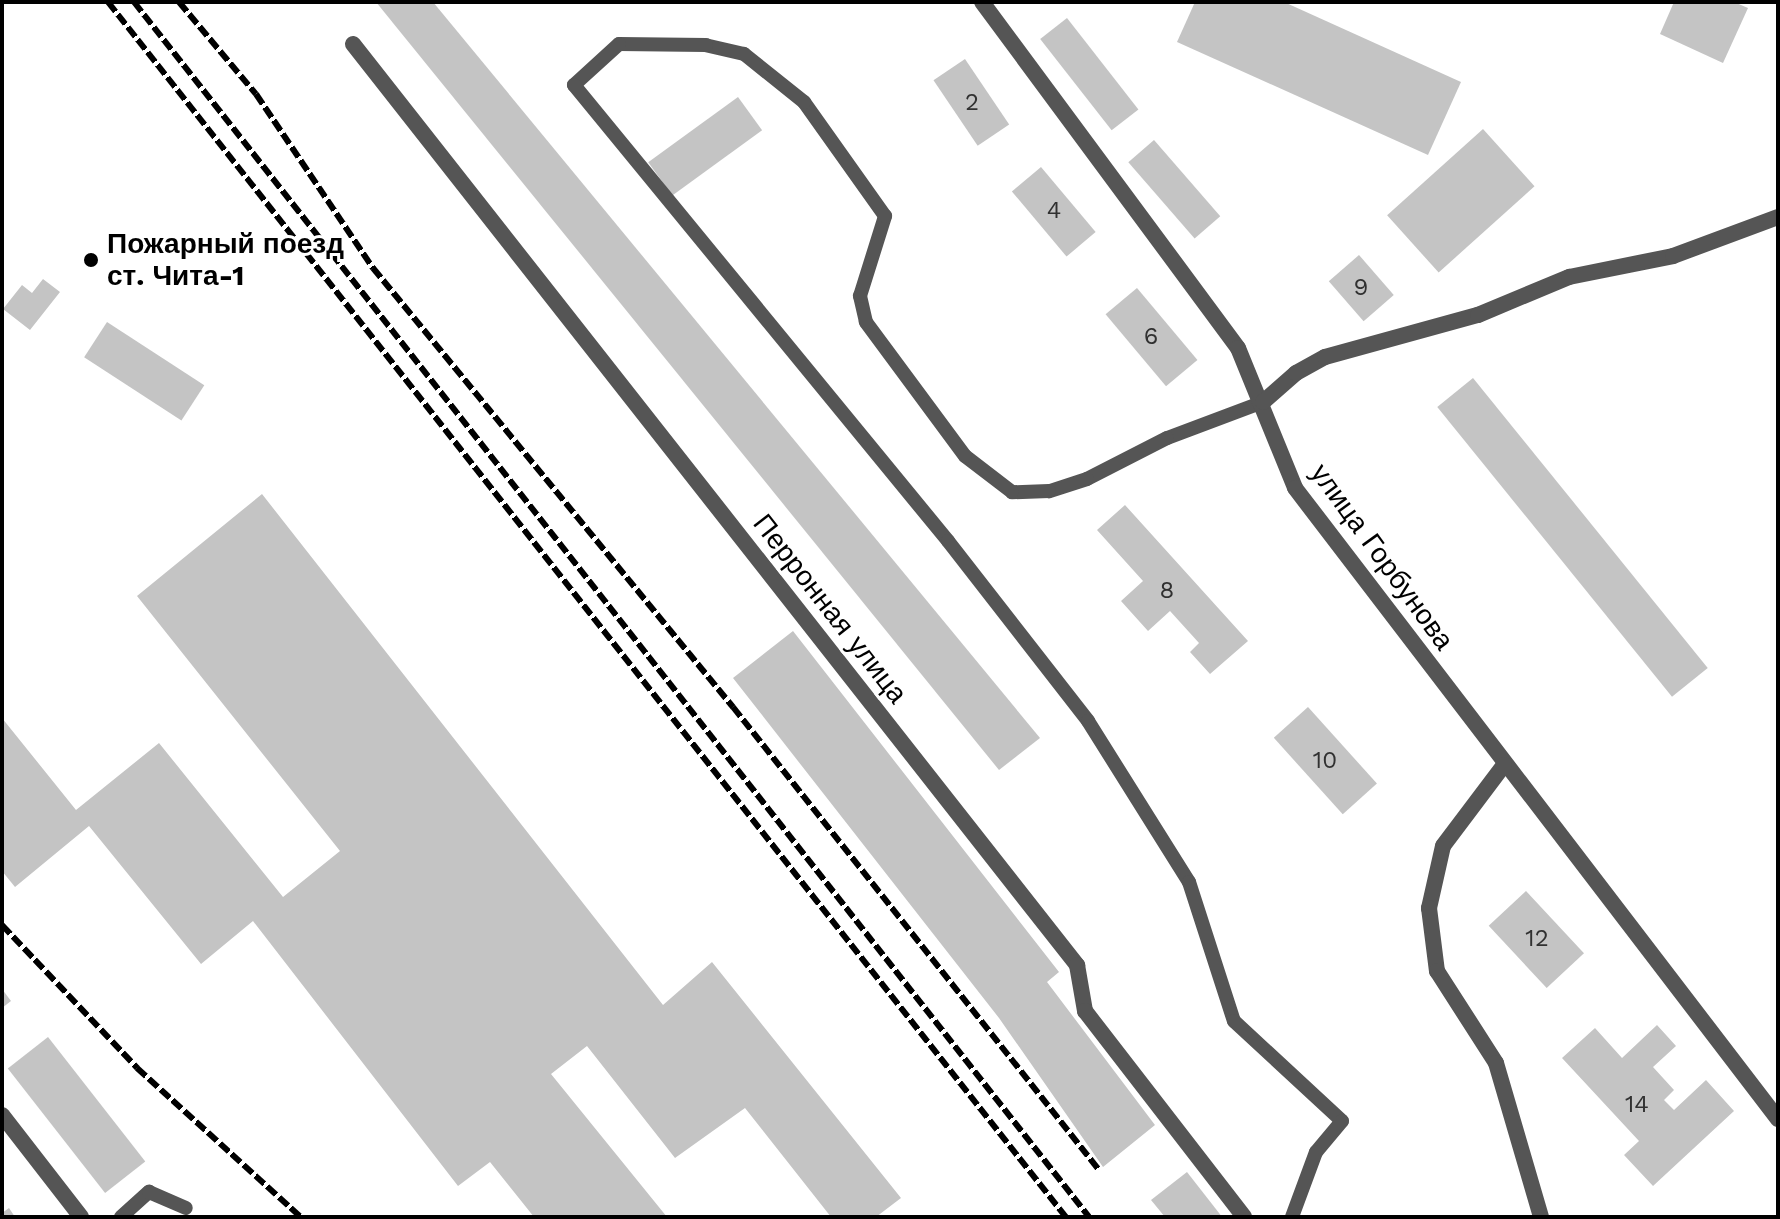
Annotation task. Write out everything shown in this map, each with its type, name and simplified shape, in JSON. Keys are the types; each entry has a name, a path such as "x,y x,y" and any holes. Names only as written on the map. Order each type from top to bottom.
{"street":[{"name":"улица Горбунова","path":"982,2 1238,348 1263,402 1295,488 1504,765 1778,1119"},
{"name":"Перронная улица","path":"353,44 1077,965 1085,1011 1244,1217"},
{"path":"1263,402 1296,373 1325,357 1478,315 1569,277 1673,256 1778,217"},
{"path":"1504,765 1443,846 1429,908 1437,971 1496,1063 1541,1217"},
{"path":"2,1115 81,1217"}],"lane":[{"path":"1263,402 1167,438 1087,479 1049,491 1012,492 965,456 866,322 860,296 885,216 804,102 744,54 706,45 619,44 574,85 948,541 1088,721 1189,882 1234,1021 1342,1121 1316,1152 1292,1217"},
{"path":"121,1217 149,1192 186,1208"}],"building":[{"path":"376,2 433,2 1040,738 999,770"},
{"path":"1195,2 1284,2 1461,82 1428,155 1177,42"},
{"path":"1674,2 1734,2 1748,8 1723,63 1660,34"},
{"path":"1067,18 1138,109 1112,130 1040,39"},
{"path":"965,59 1009,124 978,146 933,80"},
{"path":"738,97 762,130 672,195 648,162"},
{"path":"1483,129 1535,186 1439,273 1387,215"},
{"path":"1154,140 1220,216 1195,239 1128,162"},
{"path":"1041,167 1096,232 1067,257 1012,191"},
{"path":"1359,255 1394,295 1364,321 1329,281"},
{"path":"43,279 60,292 30,330 3,309 22,285 32,293"},
{"path":"1137,288 1197,360 1166,386 1106,314"},
{"path":"107,322 204,385 181,420 84,357"},
{"path":"1473,378 1708,668 1672,697 1437,407"},
{"path":"262,494 663,1005 712,962 901,1198 876,1217 831,1217 745,1108 675,1158 587,1046 551,1074 667,1217 534,1217 490,1162 458,1186 253,921 201,964 89,826 15,887 2,871 2,718 76,810 159,743 283,897 340,851 137,596"},
{"path":"1125,505 1248,641 1210,674 1190,652 1199,643 1170,611 1148,631 1121,601 1143,581 1097,530"},
{"path":"793,631 1059,972 1047,982 1155,1125 1103,1167 999,1018 733,678"},
{"path":"1308,707 1377,784 1343,814 1274,738"},
{"path":"1526,891 1584,953 1547,988 1489,926"},
{"path":"2,989 11,1001 2,1008"},
{"path":"1657,1025 1676,1046 1653,1067 1674,1090 1664,1100 1674,1110 1706,1080 1734,1111 1653,1186 1624,1155 1639,1141 1562,1058 1595,1028 1622,1058"},
{"path":"48,1037 145,1162 105,1193 8,1068"},
{"path":"1187,1172 1222,1217 1165,1217 1151,1200"},
{"path":"9,1208 15,1217 2,1217 2,1213"}],"railway":[{"path":"108,2 1066,1217"},
{"path":"134,2 1089,1217"},
{"path":"179,2 256,94 373,268 733,707 1099,1170"},
{"path":"2,925 137,1068 301,1217"}],"place":[{"name":"Пожарный поезд ст. Чита-1","path":"91,260"}]}
